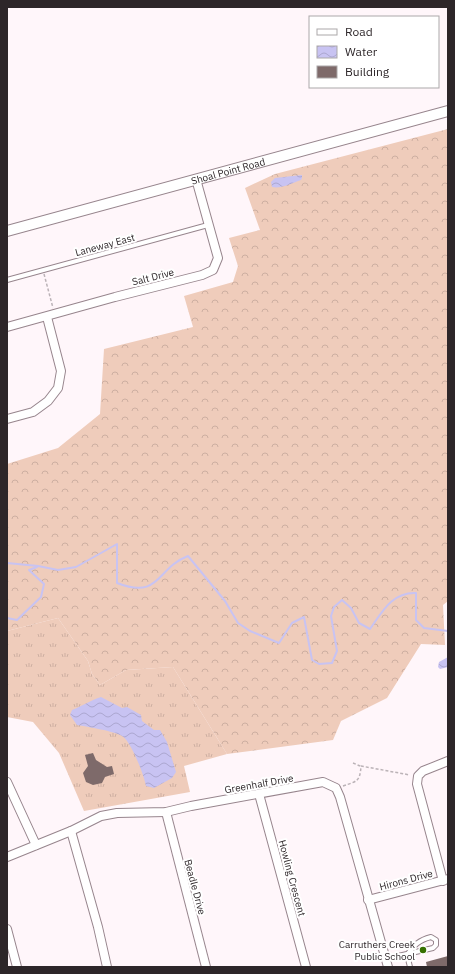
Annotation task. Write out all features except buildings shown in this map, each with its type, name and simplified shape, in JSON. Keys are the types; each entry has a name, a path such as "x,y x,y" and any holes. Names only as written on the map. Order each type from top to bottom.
{"street":[{"name":"Shoal Point Road","path":"7,231 448,111"},
{"name":"Salt Drive","path":"7,327 202,275 213,270 218,258 196,179"},
{"path":"7,419 33,412 48,401 58,388 61,371 46,317"},
{"path":"446,880 417,784 418,776 423,771 448,761"},
{"path":"7,782 36,845"},
{"name":"Greenhalf Drive","path":"7,857 100,816 118,813 166,812 191,806 323,782 336,788"},
{"path":"336,788 340,797 386,963"},
{"name":"Howling Crescent","path":"259,794 306,967"},
{"name":"Beadle Drive","path":"166,812 206,967"},
{"path":"71,830 98,927 107,967"},
{"name":"Hirons Drive","path":"368,900 446,880"},
{"path":"7,929 17,967"}],"lane":[{"name":"Laneway East","path":"7,280 208,225"},
{"path":"386,963 407,955 433,948 436,940 431,938 420,940 413,946 407,955 410,967"}],"path":[{"path":"43,270 54,309"},
{"path":"352,764 418,776"},
{"path":"336,788 356,781 361,776 361,766"}],"green space":[{"path":"448,129 448,601 443,605 445,645 421,644 387,698 341,721 333,740 227,754 173,667 126,670 100,685 92,674 88,661 58,618 7,631 7,464 58,448 100,414 104,349 193,327 184,296 233,282 238,266 229,238 260,230 245,188 275,174"},
{"path":"58,618 88,661 92,674 100,685 126,670 173,667 227,754 184,766 190,792 84,811 59,753 33,722 7,717 7,631"}],"water":[{"path":"302,175 301,180 283,186 272,187 271,182 275,178"},
{"path":"448,657 448,667 440,669 438,667 439,662"},
{"path":"101,697 122,708 127,707 141,715 142,721 154,730 160,730 167,742 176,772 172,778 154,788 146,786 143,774 126,739 118,734 77,725 70,715 72,710"}],"waterway":[{"path":"7,563 38,566 58,570 76,567 117,544 117,583 142,588 150,585 178,561 188,556 225,601 238,623 250,631 279,643 292,623 304,617 312,660 319,664 332,663 337,651 331,616 334,607 342,600 351,608 359,623 370,629 388,604 394,599 400,596 416,593 416,620 424,628 448,631"},
{"path":"7,618 17,620 41,597 44,584 29,570 37,567"}],"place":[{"name":"Carruthers Creek Public School","path":"423,950"}]}
